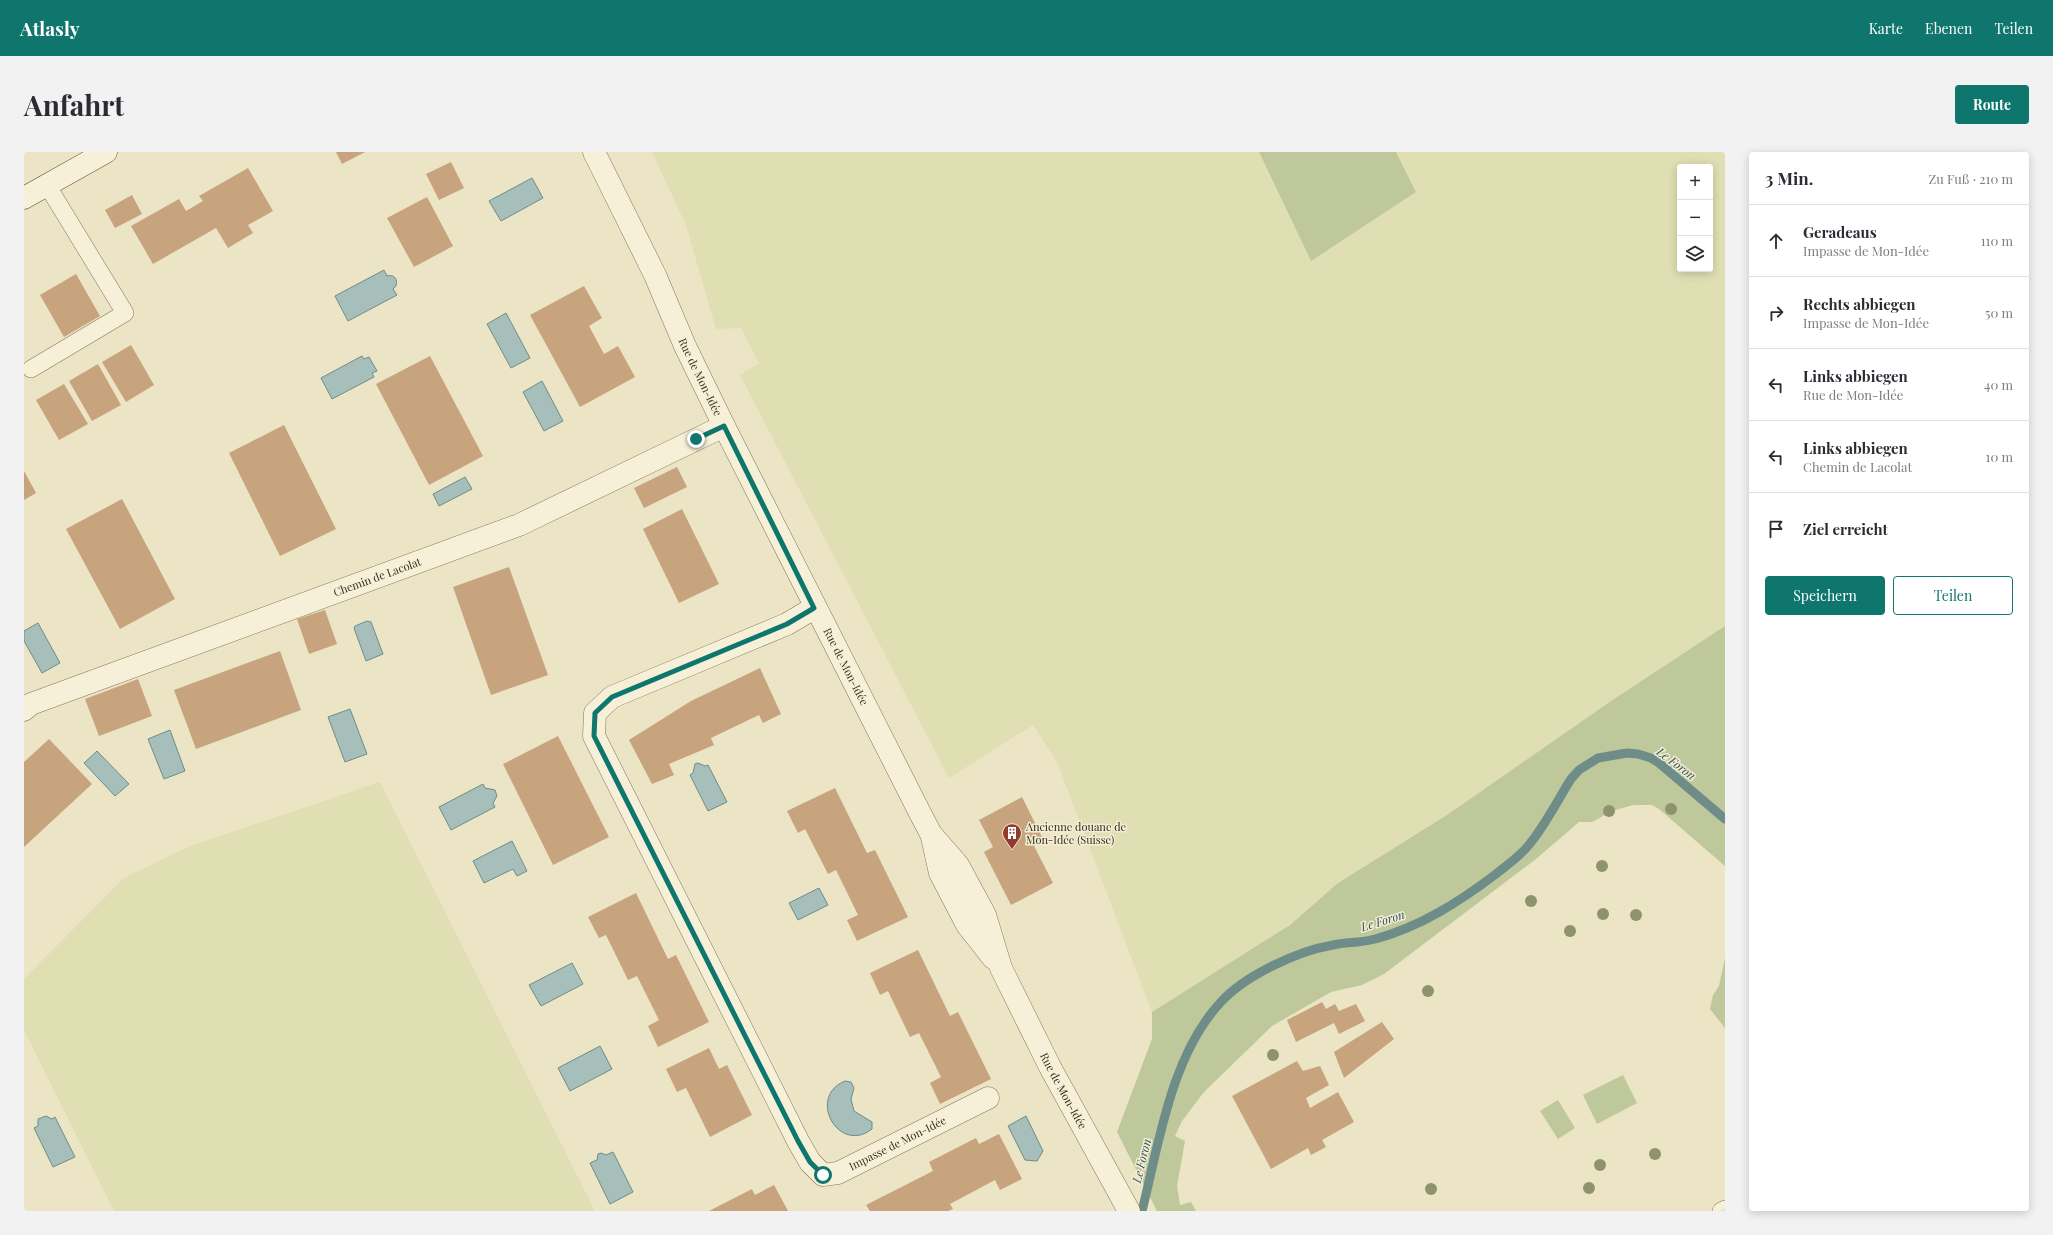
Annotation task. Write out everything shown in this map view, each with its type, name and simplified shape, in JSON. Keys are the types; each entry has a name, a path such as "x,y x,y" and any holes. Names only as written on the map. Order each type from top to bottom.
{"street":[{"path":"24,198 106,152"},
{"name":"Rue de Mon-Idée","path":"594,152 655,275 685,346 814,608 931,834 958,864 981,908 1001,968 1050,1067 1129,1211"},
{"name":"Chemin de Lacolat","path":"24,710 31,704 519,525 724,426"},
{"name":"Impasse de Mon-Idée","path":"814,608 787,624 612,697 595,713 594,736 798,1141 810,1162 823,1175 838,1173 988,1098"}],"lane":[{"path":"31,369 125,313 47,185"},
{"path":"1721,1211 1725,1209"}],"shaded area":[{"path":"652,152 1259,152 1311,261 1416,192 1396,152 1725,152 1725,626 1611,701 1447,815 1338,883 1290,925 1152,1012 1057,762 1033,725 949,778 740,375 759,363 741,328 716,329 686,225"},
{"path":"380,782 595,1211 114,1211 24,1030 24,979 124,878 190,846"}],"green space":[{"path":"1259,152 1396,152 1416,192 1311,261"},
{"path":"1725,626 1725,866 1659,809 1652,805 1633,805 1612,811 1592,822 1579,822 1536,859 1384,974 1362,985 1331,992 1272,1026 1204,1092 1182,1121 1175,1136 1185,1141 1177,1186 1180,1205 1191,1202 1196,1211 1157,1211 1117,1132 1152,1039 1152,1012 1290,925 1338,883 1447,815 1611,701"},
{"path":"1725,958 1725,1028 1710,1009 1713,995 1719,986"},
{"path":"1623,1075 1637,1103 1597,1124 1583,1095"},
{"path":"1558,1100 1575,1128 1558,1139 1540,1111"}],"water":[{"path":"532,178 543,198 501,221 489,201"},
{"path":"384,270 387,276 393,276 396,279 396,286 393,289 397,295 348,321 335,296"},
{"path":"506,313 530,358 511,368 487,324"},
{"path":"362,356 364,359 369,357 377,371 372,373 374,377 332,399 321,378"},
{"path":"542,381 563,421 544,431 523,392"},
{"path":"465,477 472,489 439,506 433,494"},
{"path":"367,621 371,622 383,654 366,661 354,628 355,626"},
{"path":"38,623 60,663 42,673 24,641 24,631"},
{"path":"350,709 367,754 345,762 328,717"},
{"path":"170,730 185,771 164,779 148,739"},
{"path":"97,751 129,784 115,796 84,763"},
{"path":"698,763 705,766 708,765 727,802 708,811 690,775 693,773 695,764"},
{"path":"483,784 485,788 495,790 497,796 493,803 495,807 451,830 439,807"},
{"path":"512,841 527,871 517,876 513,869 484,883 473,861"},
{"path":"819,888 828,905 798,920 789,903"},
{"path":"572,963 583,984 541,1006 529,985"},
{"path":"600,1046 612,1069 570,1091 558,1068"},
{"path":"845,1081 851,1082 854,1088 851,1099 854,1111 872,1122 872,1129 860,1135 848,1135 839,1129 832,1121 828,1110 828,1099 834,1089"},
{"path":"46,1116 52,1119 55,1117 75,1157 53,1167 34,1128 38,1126 38,1119"},
{"path":"1026,1116 1043,1151 1037,1161 1025,1160 1008,1126"},
{"path":"613,1152 633,1192 610,1204 590,1163 597,1160 598,1154 601,1153 606,1155"}],"building":[{"path":"336,152 365,152 342,164"},
{"path":"451,162 464,188 439,200 426,174"},
{"path":"248,168 273,211 248,225 253,233 228,248 216,228 153,264 131,226 179,199 186,211 203,201 199,196"},
{"path":"132,195 142,214 115,228 105,210"},
{"path":"427,197 453,246 414,267 387,218"},
{"path":"76,274 100,316 64,337 40,295"},
{"path":"584,286 602,318 589,326 604,354 618,346 635,377 580,407 530,315"},
{"path":"131,345 154,385 126,402 102,362"},
{"path":"430,356 483,456 429,485 376,384"},
{"path":"98,364 121,405 92,421 69,381"},
{"path":"64,384 88,424 59,440 36,400"},
{"path":"284,425 336,529 280,556 229,453"},
{"path":"677,467 687,487 644,508 634,488"},
{"path":"24,471 36,493 24,500"},
{"path":"122,499 175,599 120,629 66,529"},
{"path":"682,509 719,584 679,603 643,529"},
{"path":"509,567 548,675 491,695 453,587"},
{"path":"325,610 337,644 309,654 297,619"},
{"path":"280,651 301,710 196,749 174,690"},
{"path":"760,668 781,714 763,723 759,715 711,738 714,745 669,764 674,775 652,784 629,740 691,701"},
{"path":"138,679 152,716 99,736 85,699"},
{"path":"558,736 609,837 553,865 503,764"},
{"path":"49,739 92,784 24,847 24,762"},
{"path":"835,788 867,853 875,850 908,917 857,941 847,920 858,915 836,870 828,874 805,829 798,833 787,811"},
{"name":"Ancienne douane de Mon-Idée (Suisse)","path":"1022,797 1044,841 1034,846 1053,883 1011,905 984,852 993,847 979,820"},
{"path":"636,893 668,959 676,955 709,1022 658,1047 648,1026 659,1020 637,976 628,980 606,935 599,938 588,917"},
{"path":"918,950 950,1016 958,1012 991,1079 940,1104 930,1083 941,1077 919,1033 910,1037 888,991 880,995 870,973"},
{"path":"1322,1002 1326,1009 1335,1004 1339,1011 1356,1004 1365,1021 1339,1034 1334,1023 1296,1042 1287,1020"},
{"path":"1382,1022 1394,1039 1344,1078 1334,1052"},
{"path":"709,1048 719,1069 727,1065 752,1115 710,1137 686,1088 677,1092 666,1069"},
{"path":"1297,1061 1303,1071 1320,1066 1329,1085 1306,1098 1310,1108 1338,1092 1354,1122 1322,1140 1326,1147 1311,1155 1308,1148 1271,1169 1232,1096"},
{"path":"999,1134 1022,1179 1000,1190 995,1180 950,1204 953,1209 948,1211 870,1211 866,1205 933,1171 929,1162 976,1138 979,1144"},
{"path":"774,1185 788,1211 709,1211 752,1189 755,1195"}],"waterway":[{"name":"Le Foron","path":"1142,1211 1161,1129 1178,1074 1203,1024 1220,1003 1243,983 1257,974 1288,959 1319,948 1370,940 1392,934 1423,921 1453,904 1496,874 1524,850 1540,830 1571,779 1579,770 1598,758 1627,753 1638,754 1651,758 1659,763 1725,819"}],"place":[{"name":"Ancienne douane de Mon-Idée (Suisse)","path":"1012,850"}],"route":[{"path":"696,439 724,426 814,608 787,624 612,697 595,713 594,736 798,1141 810,1162 823,1175"}]}
